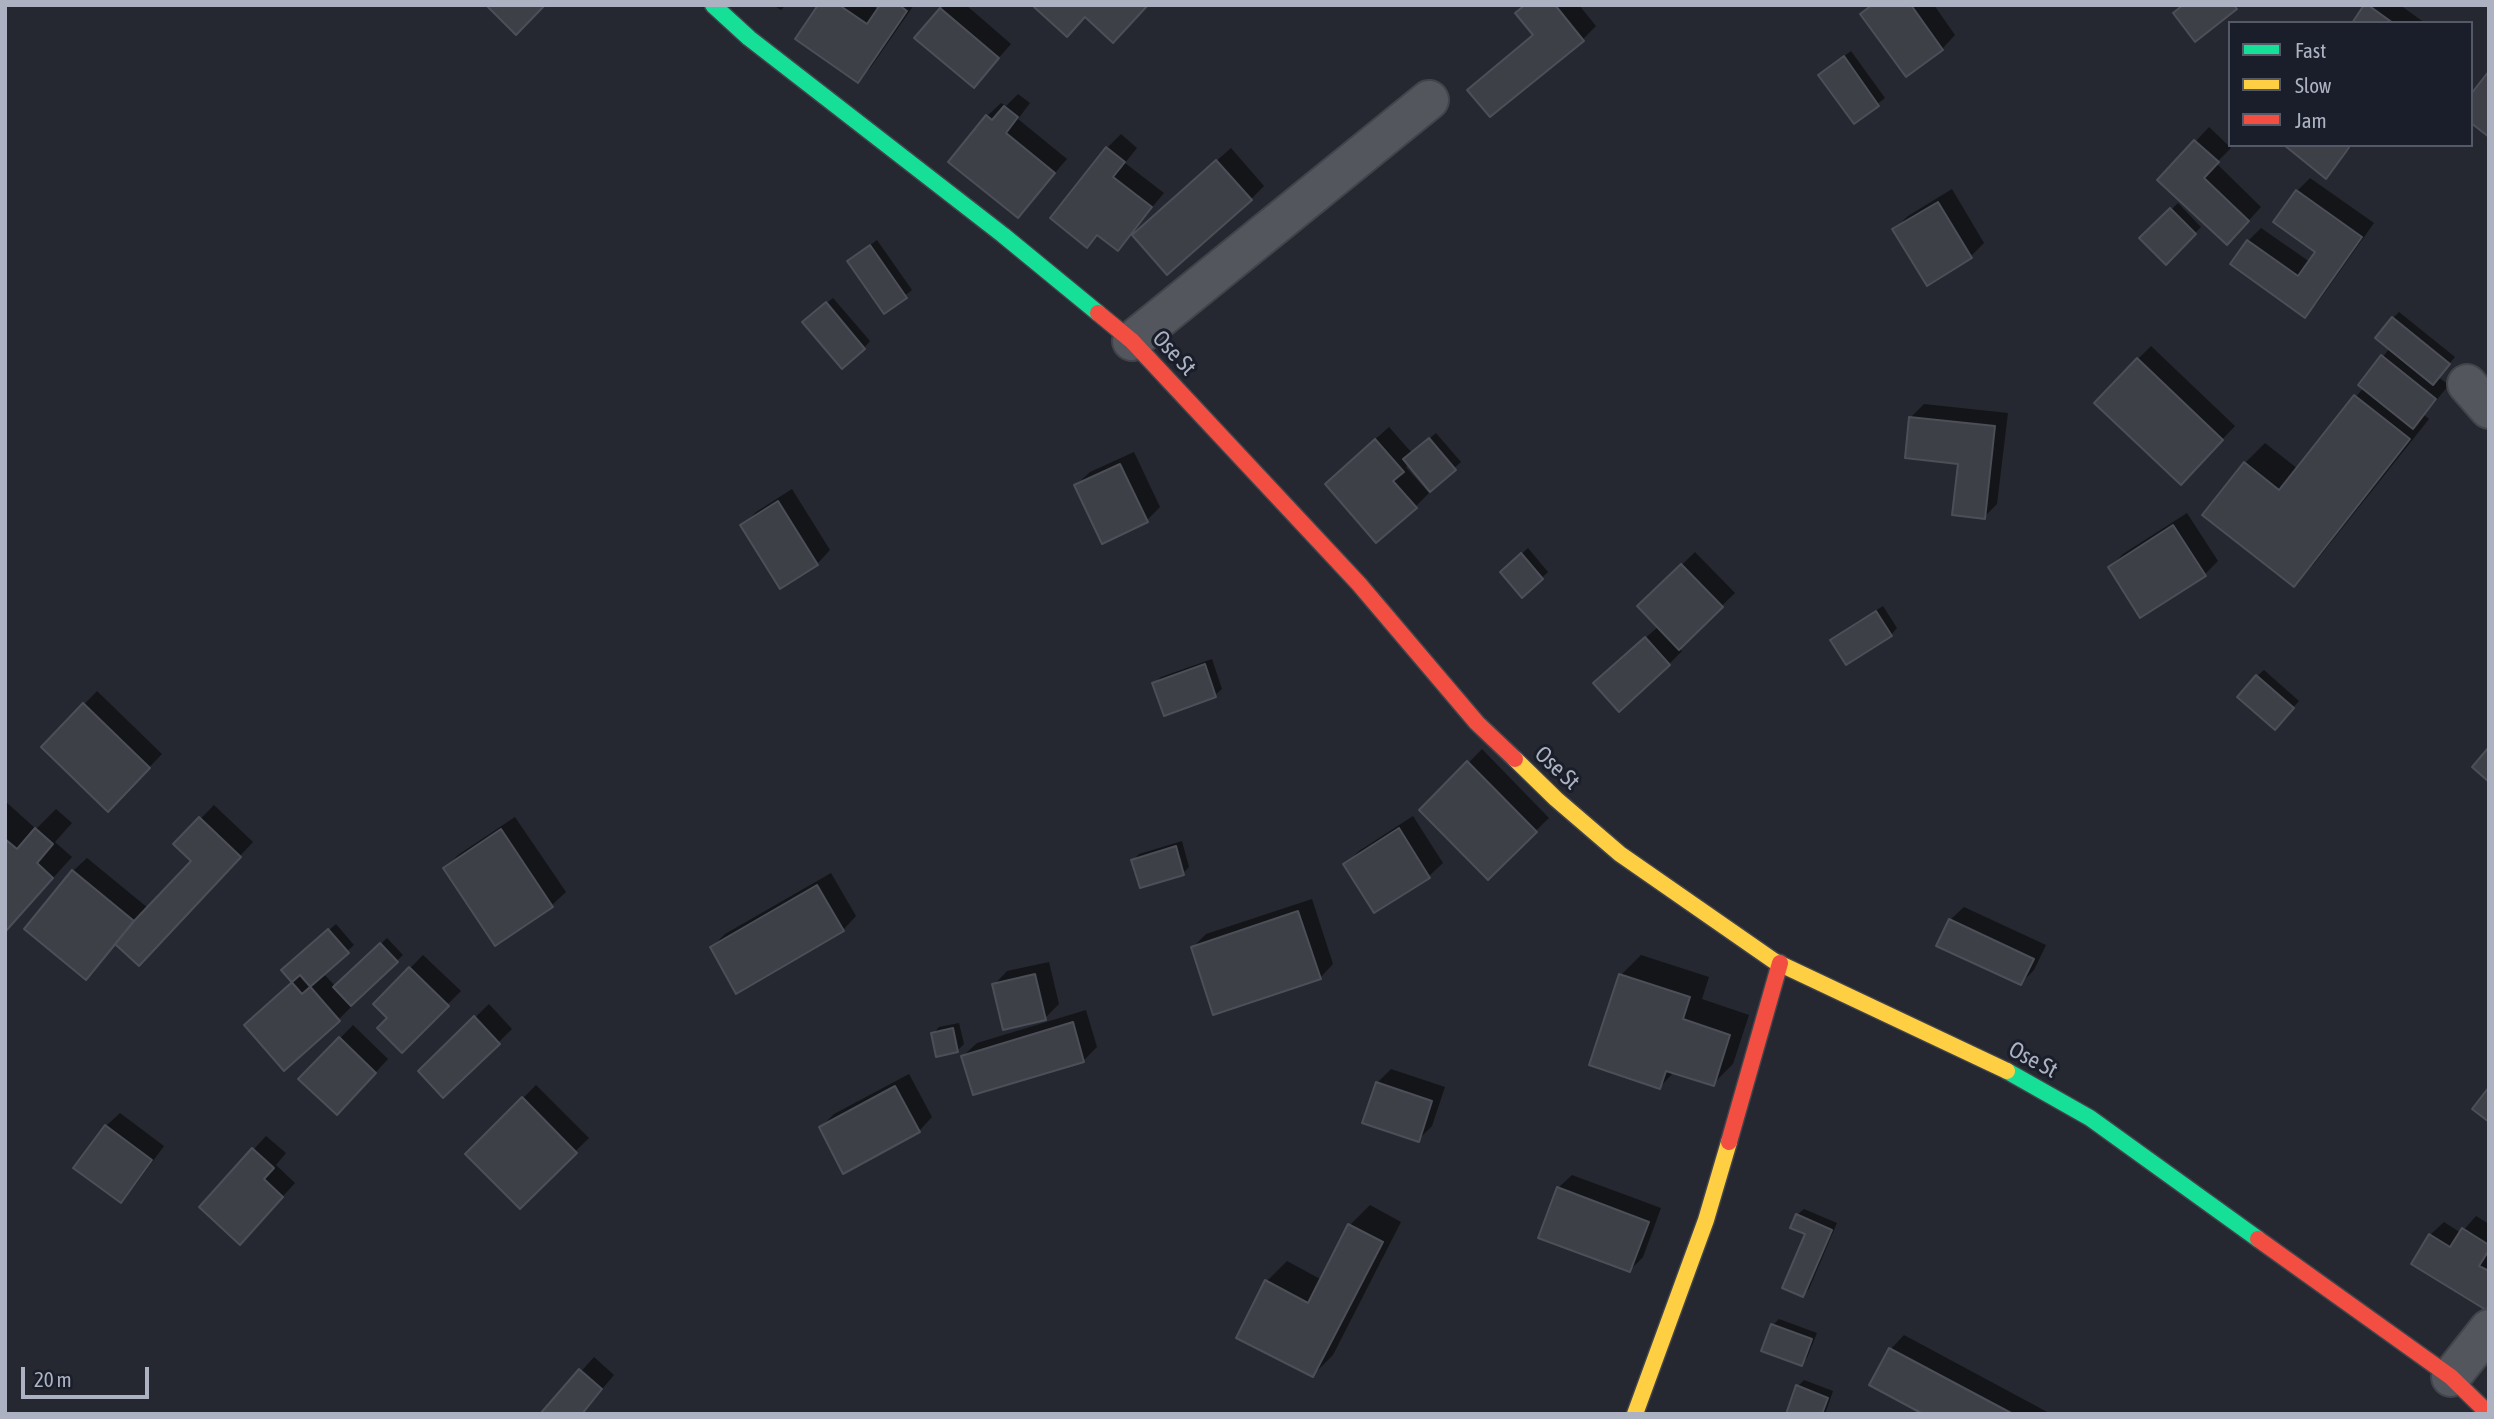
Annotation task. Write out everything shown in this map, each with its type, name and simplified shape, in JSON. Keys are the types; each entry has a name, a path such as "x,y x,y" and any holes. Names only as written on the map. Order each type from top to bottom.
{"street":[{"name":"Ose St","path":"713,5 748,38 1003,235 1132,341 1359,584 1486,733 1620,854 1780,963 2017,1076 2090,1118 2451,1377 2489,1413"},
{"path":"1132,341 1429,100"},
{"path":"1635,1414 1706,1220 1780,963"},
{"path":"2451,1377 2489,1329"}],"building":[{"path":"486,5 545,5 516,35"},
{"path":"818,5 843,5 842,7 867,24 880,5 899,5 907,11 858,83 795,39"},
{"path":"1148,5 1113,43 1085,17 1067,37 1034,7"},
{"path":"1525,5 1555,5 1584,41 1490,117 1467,90 1533,35 1515,13"},
{"path":"1872,5 1911,5 1943,50 1906,77 1860,14"},
{"path":"2183,5 2234,5 2237,9 2195,42 2173,13"},
{"path":"2364,5 2368,5 2390,21 2353,21"},
{"path":"940,8 999,58 974,88 914,38"},
{"path":"1844,56 1879,106 1854,124 1818,75"},
{"path":"2489,71 2489,137 2473,125 2473,91"},
{"path":"1004,106 1018,117 1006,133 1055,173 1018,218 948,162 986,115 992,120"},
{"path":"2194,140 2219,162 2204,178 2249,221 2227,245 2157,180"},
{"path":"1106,147 1125,162 1113,177 1152,207 1118,251 1097,235 1087,248 1050,218"},
{"path":"2286,147 2350,147 2326,179"},
{"path":"1216,160 1252,200 1167,275 1132,235"},
{"path":"2296,190 2362,237 2305,318 2230,264 2247,240 2298,276 2315,252 2273,222"},
{"path":"1938,202 1972,258 1927,286 1892,229"},
{"path":"2170,208 2196,234 2166,265 2139,238"},
{"path":"870,245 907,298 884,314 847,261"},
{"path":"826,302 865,349 842,369 802,322"},
{"path":"2392,317 2450,364 2433,385 2375,338"},
{"path":"2381,355 2436,399 2413,429 2358,385"},
{"path":"2137,358 2223,440 2181,485 2094,403"},
{"path":"2354,395 2410,439 2294,587 2202,515 2244,462 2279,490"},
{"path":"1909,417 1995,426 1985,519 1952,515 1958,464 1905,458"},
{"path":"1429,438 1456,470 1430,492 1403,459"},
{"path":"1375,439 1404,472 1393,481 1417,508 1376,543 1325,484"},
{"path":"1120,464 1148,522 1102,544 1074,485"},
{"path":"778,501 818,565 780,589 740,525"},
{"path":"2173,525 2206,576 2140,618 2108,567"},
{"path":"1521,553 1543,579 1522,598 1500,572"},
{"path":"1681,564 1723,607 1679,650 1637,606"},
{"path":"1876,611 1892,636 1846,665 1830,640"},
{"path":"1645,637 1670,665 1619,712 1593,683"},
{"path":"1205,664 1216,697 1164,716 1152,683"},
{"path":"2256,675 2294,708 2275,730 2237,697"},
{"path":"83,703 150,768 108,812 41,747"},
{"path":"2489,747 2489,782 2472,767"},
{"path":"1467,761 1537,832 1488,880 1419,810"},
{"path":"199,817 241,857 139,966 115,944 191,861 173,844"},
{"path":"35,828 53,844 37,863 53,878 5,932 5,839 17,849"},
{"path":"1399,828 1430,878 1374,913 1343,864"},
{"path":"501,829 553,907 495,946 443,868"},
{"path":"1176,846 1184,875 1140,888 1131,860"},
{"path":"72,870 134,921 86,980 24,929"},
{"path":"817,885 844,931 736,994 710,947"},
{"path":"1298,911 1321,979 1213,1015 1191,947"},
{"path":"1949,919 2034,959 2021,985 1936,946"},
{"path":"328,929 349,953 302,994 281,970"},
{"path":"380,943 398,962 351,1006 333,987"},
{"path":"409,967 449,1006 402,1053 377,1028 387,1018 373,1004"},
{"path":"1035,974 1046,1020 1003,1030 992,984"},
{"path":"1619,974 1690,997 1683,1019 1730,1035 1714,1086 1666,1071 1660,1089 1589,1065"},
{"path":"300,975 340,1021 284,1071 244,1025"},
{"path":"474,1016 500,1044 443,1098 418,1071"},
{"path":"1073,1022 1084,1062 973,1095 961,1056"},
{"path":"953,1028 958,1052 936,1057 931,1033"},
{"path":"339,1037 376,1073 337,1115 298,1079"},
{"path":"1376,1082 1432,1101 1419,1142 1362,1123"},
{"path":"895,1086 920,1132 843,1174 819,1127"},
{"path":"2489,1087 2489,1122 2472,1109"},
{"path":"522,1097 577,1153 520,1209 465,1154"},
{"path":"105,1125 152,1160 121,1203 73,1168"},
{"path":"252,1148 274,1168 264,1179 283,1197 240,1245 199,1207"},
{"path":"1557,1187 1649,1222 1630,1272 1538,1238"},
{"path":"1796,1214 1832,1230 1803,1297 1782,1288 1805,1234 1790,1228"},
{"path":"1348,1224 1383,1242 1313,1377 1236,1338 1265,1280 1308,1303"},
{"path":"2462,1228 2489,1245 2489,1250 2479,1266 2489,1271 2489,1305 2486,1310 2411,1264 2429,1234 2450,1247"},
{"path":"1771,1324 1812,1339 1802,1366 1761,1351"},
{"path":"1889,1348 2013,1414 1923,1414 1869,1385"},
{"path":"579,1369 602,1389 582,1414 540,1414"},
{"path":"1796,1385 1828,1398 1822,1414 1786,1414"}],"traffic: fast":[{"path":"713,5 749,38 1003,235 1098,313"},
{"path":"2007,1071 2090,1118 2258,1239"}],"traffic: slow":[{"path":"1515,759 1556,799 1620,854 1774,961 2007,1071"},
{"path":"1635,1414 1706,1220 1729,1142"}],"traffic: jam":[{"path":"1098,313 1132,341 1359,584 1477,723 1515,759"},
{"path":"1729,1142 1780,963"},
{"path":"2258,1239 2451,1377 2489,1414"}]}
